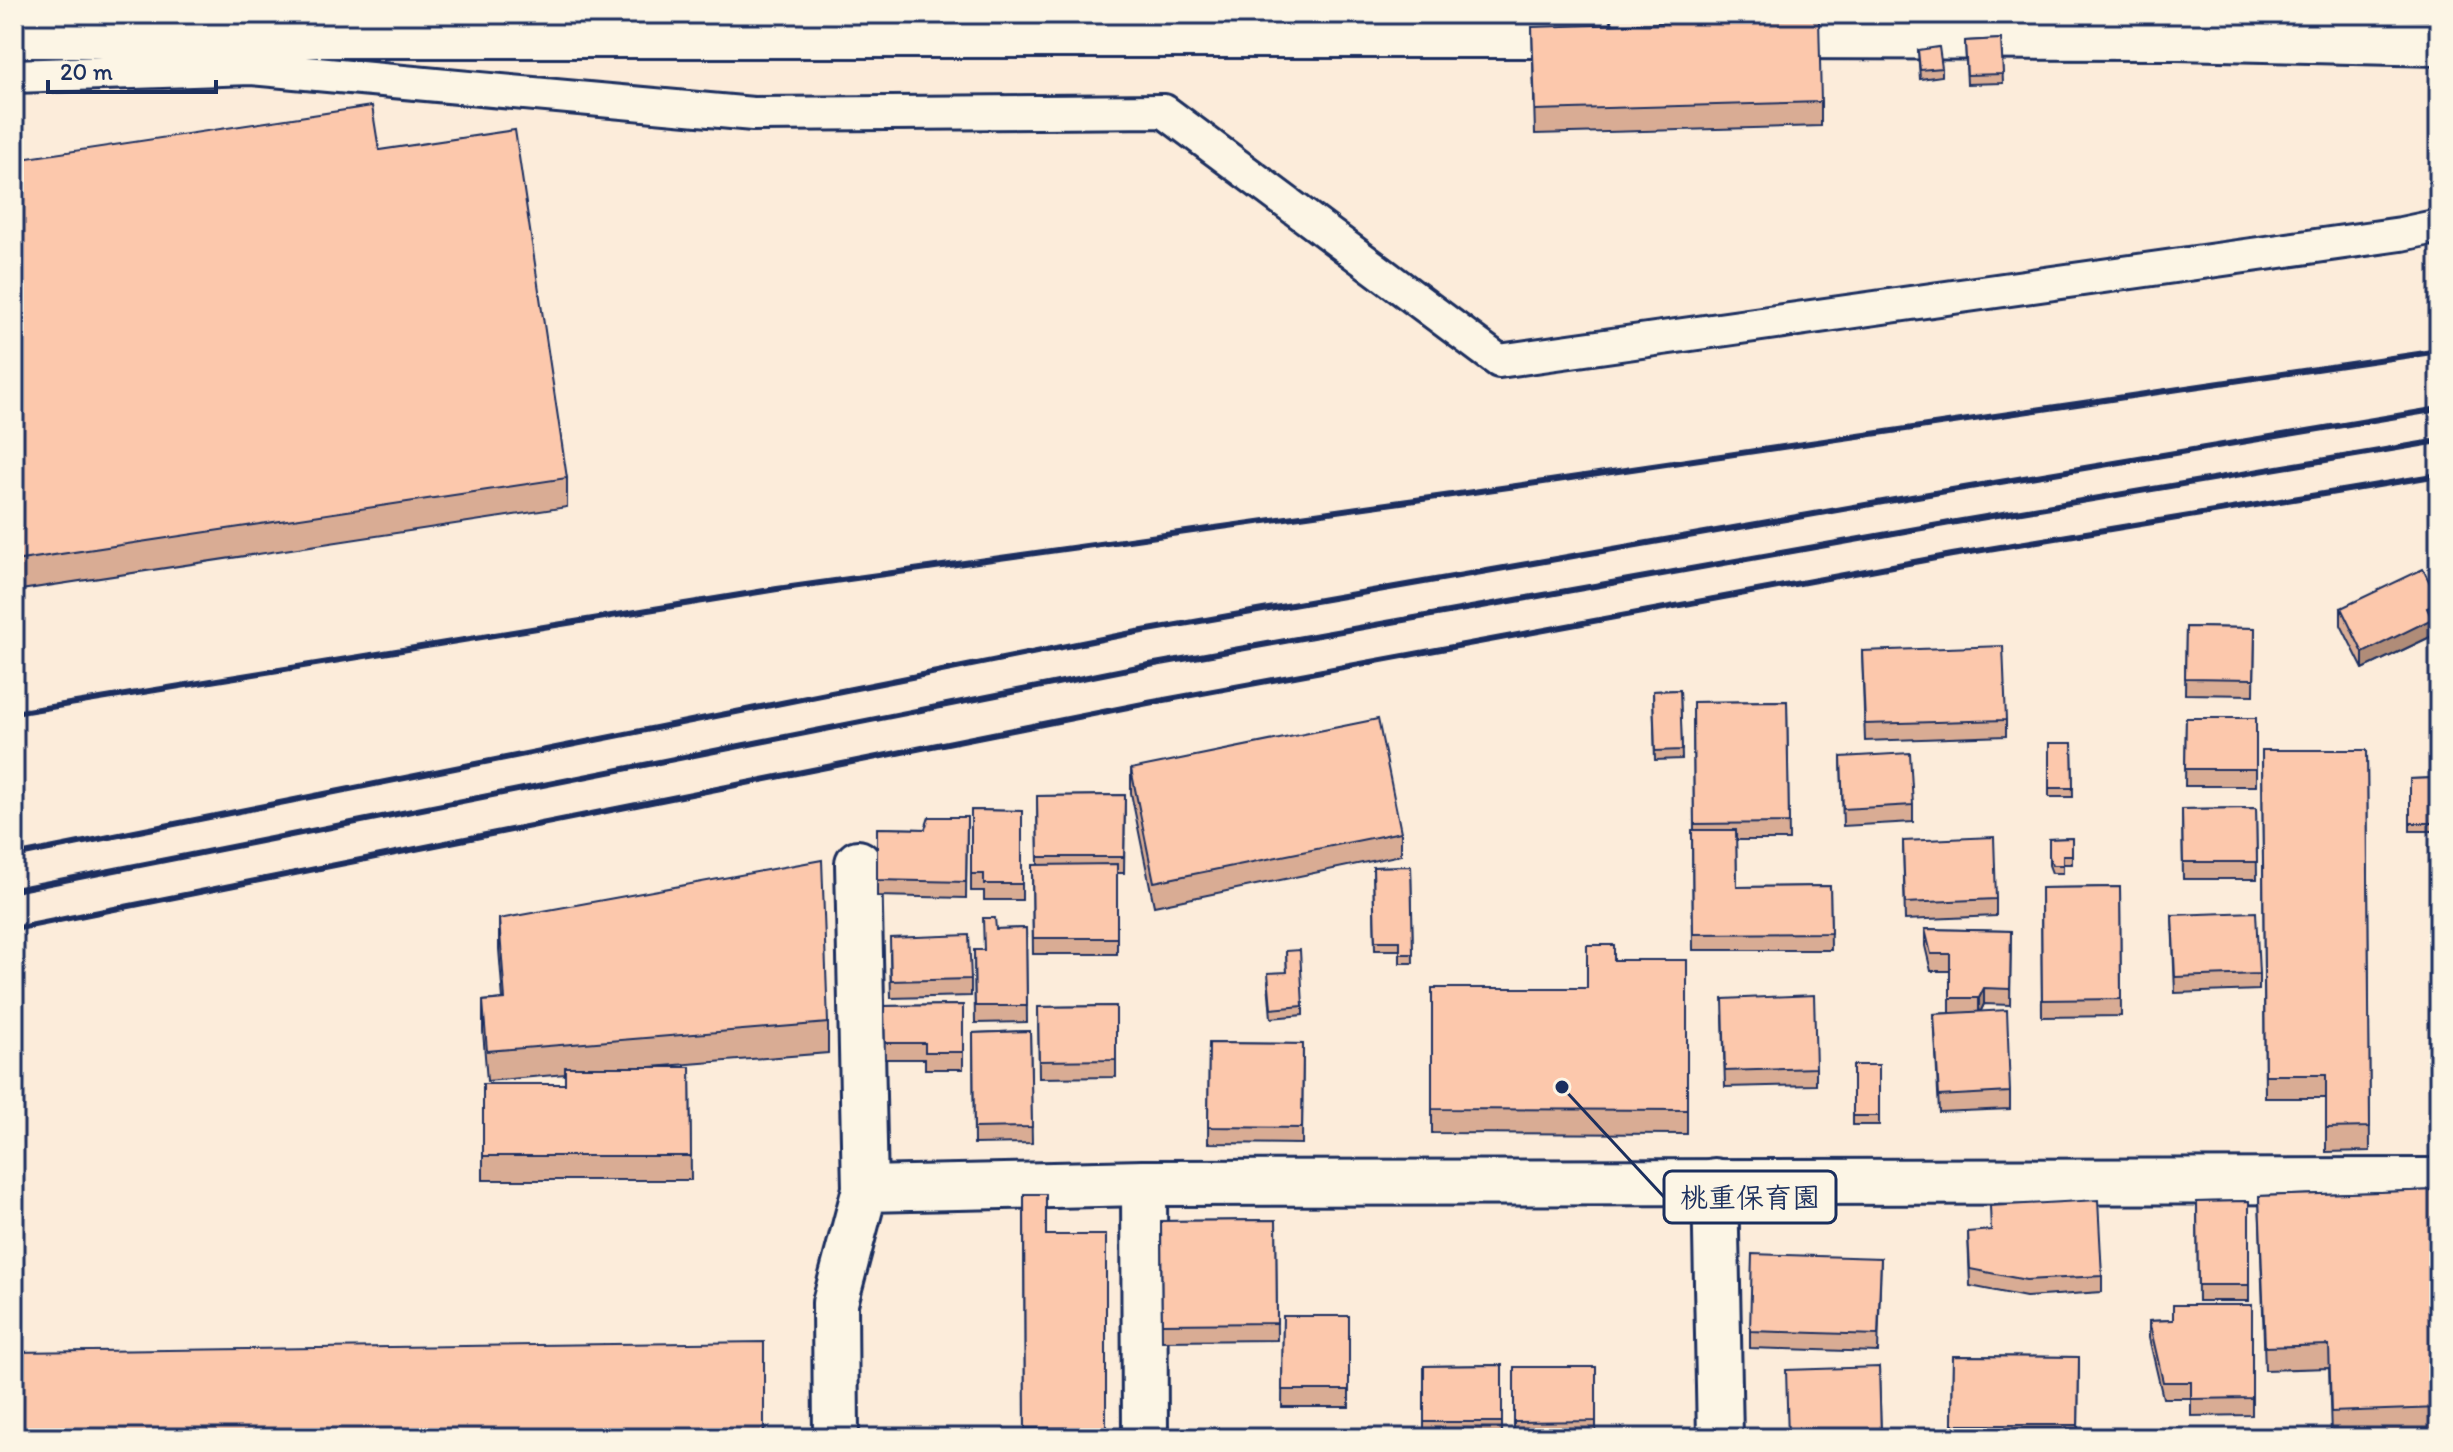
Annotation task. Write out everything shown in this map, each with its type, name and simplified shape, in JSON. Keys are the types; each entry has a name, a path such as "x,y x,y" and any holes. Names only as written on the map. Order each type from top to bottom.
{"street":[{"path":"14,35 850,24 1632,36"},
{"path":"1728,36 2175,37 2439,43"},
{"path":"836,1438 835,1303 865,1189 858,863"},
{"path":"1715,1181 1720,1438"},
{"path":"865,1189 1144,1183 2439,1181"},
{"path":"1144,1183 1145,1438"}],"lane":[{"path":"14,76 251,68 753,114 1164,111 1499,361 2401,234 2439,226"}],"building":[{"path":"1819,18 1821,102 1535,110 1532,27"},
{"path":"2001,39 2003,74 1967,75 1965,41"},
{"path":"1939,47 1942,68 1920,70 1918,50"},
{"path":"372,106 379,150 515,130 567,478 14,561 14,160"},
{"path":"2423,569 2439,601 2427,608 2432,619 2363,653 2341,608"},
{"path":"2186,627 2255,628 2254,679 2185,678"},
{"path":"2003,646 2006,720 1865,724 1862,651"},
{"path":"1680,690 1682,750 1655,751 1653,691"},
{"path":"1787,701 1789,823 1694,824 1693,702"},
{"path":"2186,718 2256,718 2256,769 2185,769"},
{"path":"1378,719 1401,832 1154,882 1131,769"},
{"path":"2049,743 2072,743 2073,788 2049,788"},
{"path":"2262,750 2367,750 2370,1127 2326,1128 2326,1075 2265,1075"},
{"path":"1910,753 1913,805 1843,809 1841,757"},
{"path":"2436,778 2436,823 2410,823 2410,779"},
{"path":"1125,795 1124,857 1038,857 1037,796"},
{"path":"2256,808 2257,862 2183,862 2182,809"},
{"path":"971,810 1022,811 1022,884 984,884 984,874 971,874"},
{"path":"929,817 967,817 966,882 877,880 877,828 925,829"},
{"path":"1692,830 1736,830 1737,887 1830,886 1831,933 1693,934"},
{"path":"1994,837 1996,899 1905,903 1903,841"},
{"path":"2072,838 2072,855 2063,855 2063,865 2052,865 2049,839"},
{"path":"822,860 828,1023 487,1051 483,1001 505,999 499,919"},
{"path":"1117,864 1117,938 1033,938 1032,865"},
{"path":"1411,866 1413,954 1400,954 1400,941 1375,941 1373,867"},
{"path":"2120,887 2121,999 2042,1000 2041,888"},
{"path":"2256,912 2259,974 2175,977 2172,915"},
{"path":"983,918 995,918 996,929 1026,928 1027,1006 975,1006 974,950 984,950"},
{"path":"1925,929 2011,931 2010,989 1984,988 1979,998 1950,998 1950,954 1931,954"},
{"path":"969,935 971,979 891,981 890,938"},
{"path":"1587,945 1614,945 1614,960 1687,960 1687,1110 1432,1109 1432,988 1587,988"},
{"path":"1300,950 1303,1006 1271,1009 1268,973 1287,972 1286,951"},
{"path":"1814,995 1816,1068 1725,1071 1723,999"},
{"path":"963,1005 963,1052 925,1052 925,1043 885,1043 884,1006"},
{"path":"1116,1006 1116,1060 1039,1061 1038,1007"},
{"path":"2007,1010 2010,1092 1939,1096 1934,1014"},
{"path":"1030,1031 1032,1127 974,1128 973,1033"},
{"path":"1209,1043 1303,1044 1302,1128 1208,1127"},
{"path":"1853,1065 1879,1065 1879,1116 1853,1116"},
{"path":"565,1067 690,1067 691,1156 483,1156 483,1084 565,1084"},
{"path":"2439,1190 2439,1408 2331,1412 2329,1345 2265,1347 2259,1196"},
{"path":"1024,1194 1046,1194 1046,1235 1106,1235 1106,1428 1025,1428"},
{"path":"2098,1200 2102,1276 2026,1280 1970,1269 1968,1232 1991,1230 1990,1206"},
{"path":"2249,1201 2249,1285 2198,1285 2197,1202"},
{"path":"1276,1220 1277,1323 1162,1324 1161,1221"},
{"path":"1752,1254 1881,1258 1878,1335 1750,1331"},
{"path":"2173,1305 2252,1305 2252,1398 2191,1399 2191,1382 2163,1382 2149,1321 2173,1320"},
{"path":"1283,1316 1349,1316 1349,1390 1282,1390"},
{"path":"764,1342 764,1438 14,1438 14,1352"},
{"path":"1953,1356 2079,1357 2078,1425 1952,1425"},
{"path":"1502,1365 1502,1422 1424,1422 1424,1366"},
{"path":"1514,1367 1596,1367 1596,1421 1514,1422"},
{"path":"1879,1367 1881,1436 1788,1438 1786,1370"},
{"path":"1209,1431 1310,1436 1310,1438 1208,1438"}],"railway":[{"path":"14,713 777,589 1516,486 2439,351"},
{"path":"14,856 1137,632 1946,491 2439,409"},
{"path":"14,890 1138,667 1950,523 2439,441"},
{"path":"14,929 1148,703 1952,555 2439,475"}],"place":[{"name":"桃重保育園","path":"1562,1087"}]}
